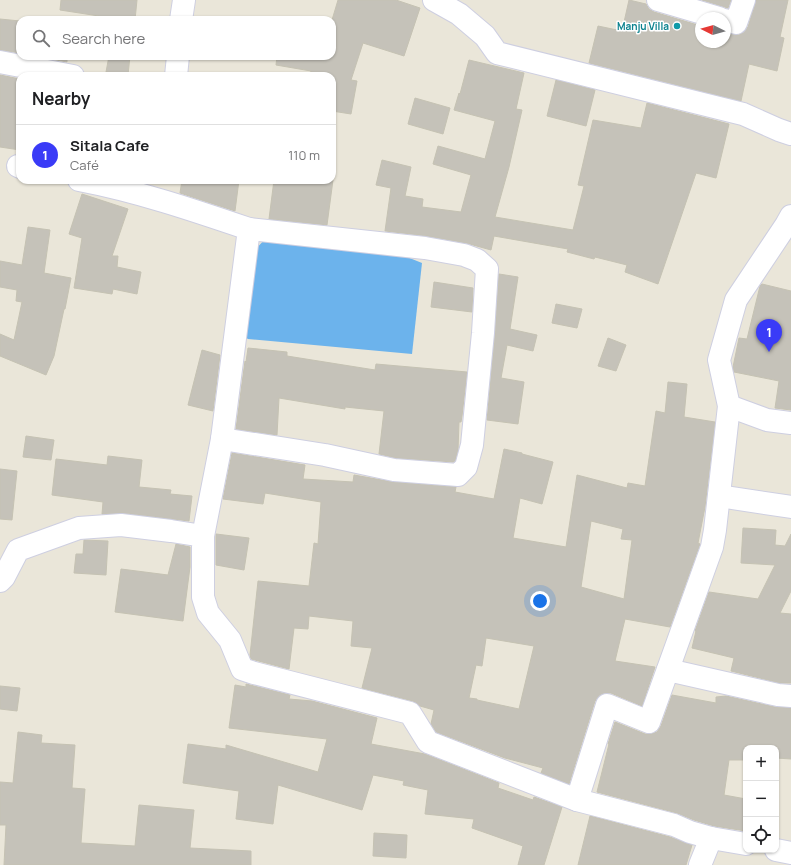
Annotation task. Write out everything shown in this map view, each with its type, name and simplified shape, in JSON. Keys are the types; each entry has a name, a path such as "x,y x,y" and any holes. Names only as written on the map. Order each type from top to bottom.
{"street":[{"path":"182,16 184,0"},
{"path":"434,0 459,14 485,36 497,53 743,114 791,134"},
{"path":"658,0 699,12"},
{"path":"731,22 736,23 744,0"},
{"path":"176,72 178,60"},
{"path":"0,62 52,72"},
{"path":"120,185 249,229 425,248 464,255 482,263 487,269 484,325 472,445 466,467 458,475 394,470 324,455 222,439"},
{"path":"577,800 607,705 649,722 712,547 729,406 719,360 736,300 791,216"},
{"path":"249,229 222,439 204,536 203,597 208,613 230,640 242,669 410,713 428,742 577,800 674,825 690,832 711,838 743,843"},
{"path":"729,406 767,420 791,423"},
{"path":"719,496 791,507"},
{"path":"0,581 18,550 79,528 121,525 204,536"},
{"path":"668,670 778,695 791,696"},
{"path":"700,865 711,838"},
{"path":"779,851 791,853"}],"water":[{"path":"270,234 402,255 422,263 412,354 248,339 238,332 248,257"}],"building":[{"path":"61,0 137,0 135,16 99,16 60,10"},
{"path":"338,0 396,0 420,8 404,56 363,43 351,80 357,81 351,114 336,112 336,72 311,72 276,65 277,60 336,60 336,16 333,16"},
{"path":"629,0 646,4 649,9 654,12 695,24 695,48 731,48 731,34 739,35 748,27 756,0 788,0 780,37 784,38 777,71 749,64 741,101 589,63 598,26 622,31"},
{"path":"702,0 731,0 728,8"},
{"path":"0,19 16,21 16,52 0,50"},
{"path":"56,60 67,60 67,62"},
{"path":"108,60 130,60 128,72 106,72"},
{"path":"469,60 524,73 516,109 522,110 509,167 495,217 573,230 584,186 578,185 593,120 641,128 647,103 729,124 716,178 696,173 658,284 625,272 627,265 567,252 568,249 494,236 491,250 466,243 427,236 385,231 391,188 376,185 382,160 411,167 405,196 423,199 422,207 461,212 471,175 433,164 438,146 485,159 495,121 454,110"},
{"path":"0,75 16,78 16,149 0,147"},
{"path":"556,80 595,90 586,126 547,116"},
{"path":"415,98 450,108 443,134 408,124"},
{"path":"181,184 238,184 235,211 180,193"},
{"path":"273,184 332,184 327,225 269,219"},
{"path":"82,194 128,209 112,256 118,256 117,267 141,272 137,294 113,289 112,294 74,288 82,238 69,234"},
{"path":"28,227 50,230 44,273 71,278 54,356 46,375 0,356 0,334 14,340 22,302 16,301 17,290 0,287 0,261 22,265"},
{"path":"499,274 518,277 510,329 537,335 533,351 507,345 501,378 524,382 518,424 487,420"},
{"path":"434,282 473,288 472,312 431,307"},
{"path":"762,284 791,291 791,410 775,408 779,381 734,372 733,367 739,338 747,339 760,286"},
{"path":"556,304 582,309 577,328 552,323"},
{"path":"608,338 626,345 616,371 598,366"},
{"path":"248,348 287,352 287,356 375,370 376,364 467,372 462,416 461,422 459,422 458,450 455,461 396,458 379,454 384,411 345,407 345,409 279,398 277,435 236,429"},
{"path":"202,350 220,355 213,411 188,405"},
{"path":"668,382 687,384 684,417 715,422 705,507 698,543 700,544 670,627 625,619 615,661 655,667 642,706 611,693 605,693 599,696 595,701 569,784 541,773 543,768 505,758 436,732 431,724 434,710 420,706 413,701 362,688 372,648 351,646 353,621 309,616 308,629 294,628 289,669 251,659 250,655 258,581 309,586 314,543 318,544 321,502 265,493 263,504 223,499 232,453 305,465 303,479 353,482 354,475 393,482 456,487 455,492 494,499 504,449 522,453 553,462 542,504 520,498 513,538 566,547 577,475 627,488 628,483 645,486 656,411 665,413","holes":["591,521 623,529 621,539 632,540 624,599 581,587","486,638 534,646 519,709 469,698 476,665 482,666"]},
{"path":"26,436 54,440 51,460 23,457"},
{"path":"108,456 142,460 139,487 171,490 170,494 192,496 189,521 122,513 102,514 103,502 52,495 56,459 107,465"},
{"path":"0,469 17,471 12,520 0,519"},
{"path":"743,528 776,530 775,545 785,546 791,534 791,591 780,613 791,614 791,683 780,683 731,671 734,658 692,648 695,631 709,592 758,599 775,565 741,563"},
{"path":"216,534 249,538 244,570 216,565"},
{"path":"84,540 108,541 106,575 74,573 76,554 83,554"},
{"path":"176,544 190,547 190,567 183,621 115,612 121,569 168,575"},
{"path":"246,684 290,695 289,699 312,701 377,718 371,744 425,754 499,783 498,788 533,800 534,797 562,807 544,865 518,865 523,846 472,828 474,819 425,814 428,790 403,785 404,781 373,775 362,810 278,785 273,824 236,819 239,791 183,783 188,744 226,749 226,745 318,772 327,739 229,728 235,685 246,687"},
{"path":"0,686 20,688 17,711 0,709"},
{"path":"672,695 716,703 716,697 726,696 775,707 791,708 791,759 779,758 779,745 743,745 743,760 729,760 724,795 743,798 743,831 714,826 677,813 597,792 608,744 615,722 645,734 657,732 661,726"},
{"path":"18,732 42,735 41,743 75,745 72,788 85,789 81,843 135,846 139,805 194,810 190,848 251,851 251,865 4,865 6,825 0,825 0,782 13,783"},
{"path":"590,816 670,837 692,845 686,865 578,865"},
{"path":"374,833 407,835 406,858 373,856"}],"place":[{"name":"Manju Villa","path":"677,26"},
{"name":"Sitala Cafe","path":"769,352"}]}
